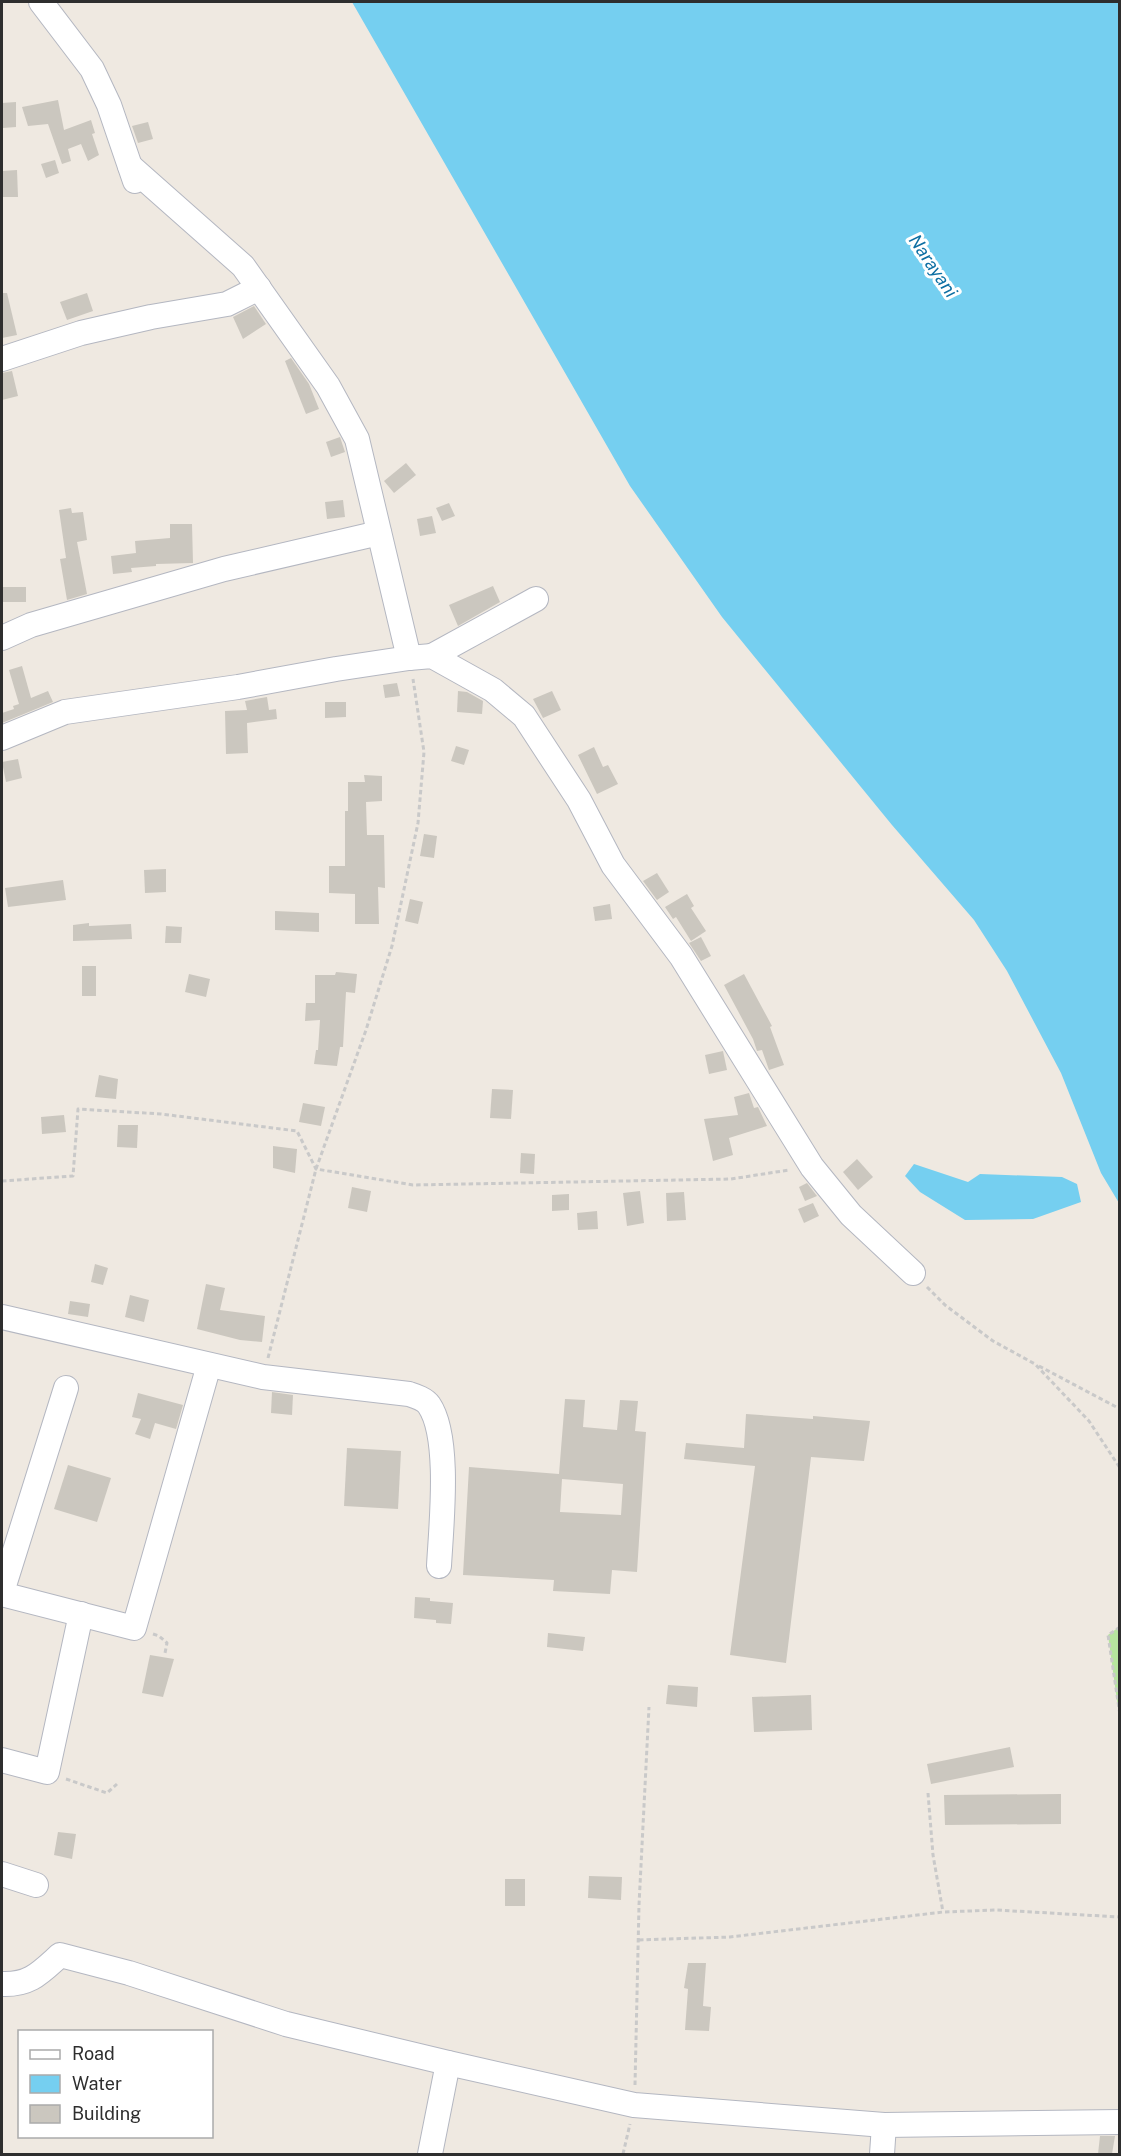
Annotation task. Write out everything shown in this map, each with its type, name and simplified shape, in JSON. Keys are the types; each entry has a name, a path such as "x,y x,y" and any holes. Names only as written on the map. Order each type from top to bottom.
{"street":[{"path":"41,2 93,69 109,105 133,173 243,266 328,386 357,439 379,533 421,657 493,690 524,716 579,800 613,865 681,956 812,1167 851,1215 913,1273"},
{"path":"2,358 81,333 152,317 227,304 259,288"},
{"path":"2,638 31,625 224,568 379,533"},
{"path":"2,738 66,711 238,687 336,669 421,657 536,599"},
{"path":"2,1317 263,1377 409,1394 427,1402 436,1421 440,1443 442,1487 439,1566"},
{"path":"66,1388 2,1593 134,1628 209,1365"},
{"path":"2,1760 47,1772 81,1614"},
{"path":"2,1874 36,1886"},
{"path":"2,1984 16,1985 31,1980 60,1955 129,1973 286,2024 634,2105 884,2125 1119,2122"},
{"path":"430,2154 448,2063"},
{"path":"882,2154 884,2125"}],"path":[{"path":"263,1377 316,1169 366,1030 392,946 418,823 424,752 421,657"},
{"path":"2,1181 74,1176 78,1109 161,1114 297,1131 316,1169"},
{"path":"316,1169 413,1185 731,1179 812,1167"},
{"path":"913,1273 945,1305 993,1341 1119,1409"},
{"path":"1035,1364 1089,1420 1119,1468"},
{"path":"1119,1627 1108,1635 1119,1715"},
{"path":"134,1628 159,1636 167,1643 165,1653"},
{"path":"622,2154 634,2105 649,1707"},
{"path":"47,1772 107,1793 117,1784"},
{"path":"928,1793 933,1855 943,1912"},
{"path":"639,1940 730,1937 943,1912 996,1910 1119,1917"}],"green space":[{"path":"1120,1627 1119,1715 1108,1635"}],"water":[{"name":"Narayani","path":"352,2 1119,2 1119,1203 1101,1173 1061,1073 1007,971 974,920 892,825 722,617 630,486"},
{"path":"914,1164 968,1182 980,1174 1062,1177 1077,1184 1081,1202 1033,1219 965,1220 920,1192 905,1176"}],"building":[{"path":"58,100 64,130 91,120 95,133 92,134 99,155 88,161 81,144 68,149 71,161 62,164 48,124 28,126 22,107"},
{"path":"16,102 16,127 3,128 2,103"},
{"path":"148,122 153,139 138,143 132,126"},
{"path":"55,160 59,173 46,178 41,164"},
{"path":"17,170 18,197 2,197 2,171"},
{"path":"2,293 7,293 17,335 2,338"},
{"path":"87,293 93,311 67,320 60,302"},
{"path":"254,306 266,324 243,339 233,317"},
{"path":"291,358 309,384 319,409 306,414 285,361"},
{"path":"12,371 18,396 2,400 2,373"},
{"path":"340,437 345,452 331,457 326,442"},
{"path":"406,463 416,475 394,493 384,481"},
{"path":"343,500 345,517 327,519 325,502"},
{"path":"449,503 455,516 442,521 436,508"},
{"path":"71,508 72,513 83,512 87,540 77,542 87,594 67,600 60,559 66,558 59,510"},
{"path":"432,516 436,533 420,536 417,519"},
{"path":"170,524 192,524 193,563 156,564 156,566 131,568 132,572 113,574 111,556 136,553 135,541 170,538"},
{"path":"493,586 500,602 458,626 449,605"},
{"path":"2,587 26,587 26,602 2,602"},
{"path":"22,666 31,698 48,691 53,702 2,723 2,713 14,709 13,706 19,704 9,670"},
{"path":"397,683 400,696 385,698 383,685"},
{"path":"458,691 467,692 483,701 482,714 457,712"},
{"path":"552,691 561,710 543,718 533,699"},
{"path":"267,697 269,710 276,709 277,719 247,723 248,753 226,754 225,711 247,710 245,701"},
{"path":"325,702 346,702 346,717 325,718"},
{"path":"456,746 469,750 464,765 451,761"},
{"path":"594,747 603,767 608,765 618,784 597,794 578,755"},
{"path":"18,759 22,778 6,782 2,762"},
{"path":"364,775 382,776 382,801 366,802 367,835 384,835 385,888 378,887 379,924 355,924 355,894 329,893 329,866 345,866 345,811 348,811 348,782 365,782"},
{"path":"424,834 437,836 434,858 420,856"},
{"path":"166,869 166,892 145,893 144,870"},
{"path":"657,873 669,892 657,900 643,881"},
{"path":"63,880 66,900 8,907 5,888"},
{"path":"687,894 694,906 691,908 706,931 691,941 676,917 673,919 665,907"},
{"path":"410,899 423,902 418,924 405,921"},
{"path":"610,904 612,919 595,921 593,907"},
{"path":"275,911 319,913 319,932 275,930"},
{"path":"89,923 89,926 131,924 132,939 73,941 73,925"},
{"path":"166,926 182,927 181,943 165,943"},
{"path":"701,937 711,956 701,961 689,943"},
{"path":"82,966 96,966 96,996 82,996"},
{"path":"336,972 357,974 355,993 346,992 343,1047 340,1047 337,1066 314,1064 316,1050 318,1050 320,1020 305,1021 306,1003 315,1003 315,975 335,975"},
{"path":"189,974 210,979 206,997 185,992"},
{"path":"744,974 772,1026 770,1027 784,1065 769,1070 762,1050 757,1051 724,985"},
{"path":"723,1051 727,1070 709,1074 705,1055"},
{"path":"99,1075 118,1079 116,1099 95,1097"},
{"path":"492,1089 513,1090 511,1119 490,1118"},
{"path":"749,1093 754,1108 758,1107 767,1126 729,1138 733,1155 713,1161 704,1119 738,1115 734,1097"},
{"path":"303,1103 325,1107 321,1126 299,1122"},
{"path":"64,1115 66,1132 42,1134 41,1117"},
{"path":"118,1125 138,1125 137,1148 117,1147"},
{"path":"273,1146 297,1149 295,1173 273,1168"},
{"path":"521,1153 535,1154 534,1174 520,1173"},
{"path":"857,1159 873,1177 858,1190 843,1172"},
{"path":"807,1183 817,1196 805,1201 799,1187"},
{"path":"352,1187 371,1191 367,1212 348,1208"},
{"path":"640,1191 644,1223 627,1226 623,1193"},
{"path":"684,1192 686,1220 667,1221 666,1193"},
{"path":"569,1194 569,1210 552,1211 552,1195"},
{"path":"813,1203 819,1216 804,1223 798,1209"},
{"path":"597,1211 598,1229 578,1230 577,1213"},
{"path":"95,1264 108,1268 103,1285 91,1282"},
{"path":"206,1284 225,1288 220,1310 265,1316 262,1342 240,1340 197,1329"},
{"path":"130,1295 149,1300 144,1322 125,1317"},
{"path":"70,1301 90,1304 88,1317 68,1314"},
{"path":"272,1392 293,1395 292,1415 271,1413"},
{"path":"138,1393 183,1405 176,1429 155,1423 150,1439 135,1434 141,1419 132,1417"},
{"path":"565,1399 585,1400 583,1427 617,1430 620,1400 638,1401 635,1431 646,1432 637,1572 612,1570 610,1594 553,1591 554,1580 463,1575 469,1467 559,1474","holes":["562,1479 623,1484 621,1515 560,1512"]},
{"path":"746,1414 870,1421 864,1461 811,1457 786,1663 730,1655 755,1466 684,1459 686,1443 744,1448"},
{"path":"347,1448 401,1451 398,1509 344,1506"},
{"path":"68,1465 111,1478 97,1522 54,1509"},
{"path":"415,1597 453,1603 451,1624 414,1618"},
{"path":"548,1633 585,1637 583,1651 547,1647"},
{"path":"150,1655 174,1659 163,1697 142,1693"},
{"path":"668,1685 698,1687 697,1707 666,1704"},
{"path":"811,1695 812,1730 754,1732 752,1697"},
{"path":"1010,1747 1014,1767 931,1784 927,1764"},
{"path":"1061,1794 1061,1824 945,1825 944,1795"},
{"path":"58,1832 76,1834 72,1859 54,1855"},
{"path":"589,1876 622,1877 621,1900 588,1898"},
{"path":"505,1879 525,1879 525,1906 505,1906"},
{"path":"688,1963 706,1963 703,2006 711,2007 709,2031 685,2030 688,1989 684,1988"},
{"path":"1100,2136 1115,2136 1112,2154 1098,2154"}]}
